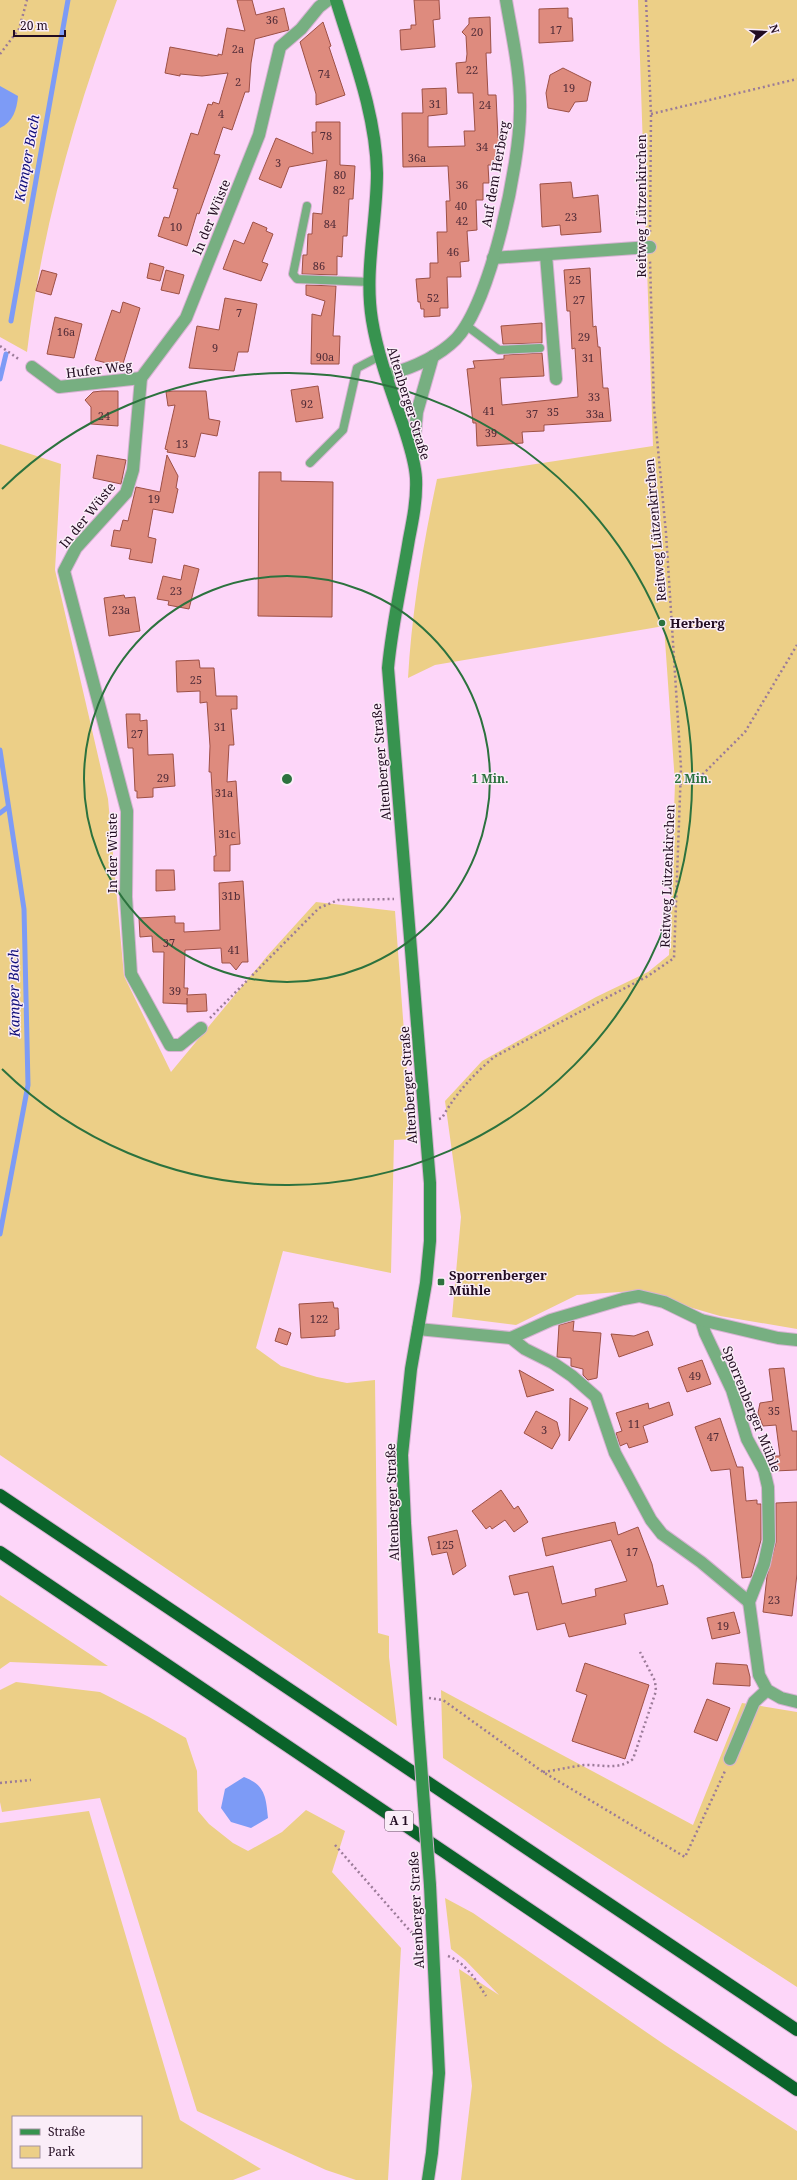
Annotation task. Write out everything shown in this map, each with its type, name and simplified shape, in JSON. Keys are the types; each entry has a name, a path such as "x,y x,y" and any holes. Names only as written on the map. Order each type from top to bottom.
{"highway":[{"path":"0,1496 797,2030"},
{"name":"A 1","path":"0,1552 797,2090"}],"main road":[{"name":"Altenberger Straße","path":"336,0 363,86 370,115 374,145 376,193 370,282 372,320 380,356 413,458 416,477 416,499 402,586 391,632 388,668 394,759 408,898 430,1183 430,1241 406,1410 402,1454 415,1695 430,1885 439,2072 432,2153 428,2180"}],"street":[{"name":"In der Wüste","path":"201,1028 180,1045 170,1045 131,974 126,897 127,811 64,571 76,548 126,493 133,470 141,378 186,318 259,135 280,47 301,29 318,7 328,0"},
{"name":"Auf dem Herberg","path":"387,375 420,364 455,340 467,326 483,293 506,205 520,112 519,83 506,0"},
{"path":"493,258 650,247"},
{"path":"546,255 556,379"},
{"path":"413,458 417,412 433,356"},
{"name":"Hufer Weg","path":"32,368 59,387 141,378"},
{"name":"Sporrenberger Mühle","path":"418,1329 511,1338 551,1320 623,1299 639,1296 664,1302 701,1320 770,1336 797,1340"},
{"name":"Sporrenberger Mühle","path":"701,1320 704,1333 732,1390 747,1439 764,1470 768,1487 769,1541 762,1571 749,1602"},
{"path":"511,1338 525,1349 553,1362 589,1389 601,1407 606,1429 615,1453 654,1524 662,1534 701,1562 749,1602 759,1674 767,1690 780,1698 797,1702"},
{"path":"730,1759 754,1702 767,1690"}],"lane":[{"path":"308,206 293,274 297,279 370,282"},
{"path":"467,326 499,350 540,348"},
{"path":"310,463 343,430 357,368 380,356"}],"path":[{"path":"0,54 19,29 27,0"},
{"name":"Reitweg Lützenkirchen","path":"425,1124 442,1118 454,1098 494,1057 648,976 674,958 680,784 675,670 654,406 650,247 651,114 646,0"},
{"path":"651,114 797,79"},
{"path":"0,346 32,368"},
{"path":"680,784 692,782 700,777 745,732 797,645"},
{"path":"201,1028 319,908 338,900 408,898"},
{"path":"543,1772 585,1765 609,1767 627,1763 633,1759 656,1691 655,1681 640,1652"},
{"path":"415,1695 443,1700 543,1772 685,1857 730,1759"},
{"path":"0,1783 30,1780"},
{"path":"335,1846 411,1932 432,1933"},
{"path":"433,1949 456,1959 473,1976 486,1996"}],"green space":[{"path":"0,0 117,0 87,86 62,173 41,262 27,352 0,337"},
{"path":"638,0 797,0 797,1329 720,1316 634,1291 577,1295 516,1325 452,1317 461,1217 445,1101 482,1061 596,997 648,972 669,955 675,783 664,626 435,665 408,678 412,628 419,578 437,479 653,446"},
{"path":"0,444 61,464 55,570 108,799 124,976 171,1072 268,955 316,902 395,911 412,1139 394,1140 391,1273 283,1251 256,1348 281,1366 317,1377 347,1383 375,1380 378,1633 389,1636 389,1657 397,1726 0,1455"},
{"path":"0,1595 108,1666 10,1662 0,1669"},
{"path":"16,1682 100,1692 186,1738 197,1771 198,1811 209,1824 233,1843 248,1851 282,1832 306,1810 345,1831 332,1872 401,1948 388,2180 356,2180 326,2170 197,2111 100,1798 2,1812 0,1802 0,1690"},
{"path":"441,1690 693,1825 742,1703 797,1712 797,1987 443,1758"},
{"path":"89,1811 180,2120 261,2169 233,2180 0,2180 0,1823"},
{"path":"445,1898 473,1913 665,2045 797,2131 797,2180 461,2180 472,2086 459,1969 499,1995 465,1960 451,1949"}],"water":[{"path":"0,86 18,96 14,115 0,128"},
{"path":"244,1777 256,1784 263,1793 268,1818 251,1828 231,1822 221,1808 225,1789"}],"building":[{"path":"237,0 252,0 256,15 284,8 289,30 255,39 251,63 249,92 245,92 232,130 223,127 214,154 220,155 199,214 197,213 187,246 158,236 164,217 169,218 178,189 173,188 191,133 198,135 208,104 212,105 213,102 219,104 228,73 202,76 180,74 180,76 165,73 170,47 218,56 218,54 222,55 227,28 245,31"},
{"path":"414,0 439,0 440,19 433,20 435,47 401,50 400,30 411,29 411,25 416,25"},
{"path":"568,8 568,18 572,18 573,41 539,43 539,9"},
{"path":"490,17 491,53 486,53 488,95 496,95 498,138 501,141 496,147 502,153 499,156 499,165 488,165 489,183 483,183 483,200 476,200 477,230 467,231 469,261 460,262 461,277 447,277 448,308 440,308 440,316 424,317 424,309 421,309 420,302 418,302 416,279 430,278 430,263 438,263 437,232 447,232 446,201 450,201 448,166 403,167 402,113 423,113 422,89 446,88 447,114 428,116 428,147 465,146 464,131 475,131 473,93 458,93 456,63 466,62 467,54 466,36 462,32 469,24 469,18"},
{"path":"323,22 331,46 329,47 345,95 316,105 316,94 300,42"},
{"path":"563,68 591,82 587,101 575,102 569,112 548,108 546,93 550,75"},
{"path":"316,122 340,122 340,165 355,166 353,199 349,199 347,236 343,236 342,257 337,256 337,275 302,274 303,255 307,255 308,234 312,234 313,213 322,214 327,160 289,167 281,188 259,179 276,138 313,154 312,132 316,132"},
{"path":"571,182 573,198 598,195 601,232 561,235 560,225 542,227 540,184"},
{"path":"253,222 267,228 266,231 273,234 262,262 268,264 261,281 223,269 234,240 244,244"},
{"path":"150,263 164,267 160,281 147,278"},
{"path":"590,268 593,327 596,326 598,347 600,347 603,388 608,388 611,421 544,425 544,431 522,432 523,443 477,446 476,423 473,423 467,369 475,368 473,361 504,359 504,355 542,353 544,376 500,378 502,405 578,397 575,348 572,349 570,311 567,311 564,270"},
{"path":"42,270 57,274 51,295 36,291"},
{"path":"166,270 184,275 179,294 161,290"},
{"path":"306,285 336,286 333,336 340,336 339,364 311,364 312,314 321,316 325,301 306,295"},
{"path":"225,298 257,304 248,352 238,352 234,371 189,368 197,326 219,330"},
{"path":"123,302 140,308 122,367 95,360 112,310 120,313"},
{"path":"55,317 82,324 74,358 47,354"},
{"path":"542,323 542,343 503,344 501,326"},
{"path":"318,386 323,418 296,422 291,390"},
{"path":"118,391 118,426 91,424 91,407 85,400 93,392"},
{"path":"206,391 209,419 220,421 217,436 201,433 195,457 167,452 168,450 165,449 175,405 168,406 166,392"},
{"path":"97,455 126,460 121,484 93,478"},
{"path":"167,455 178,476 176,488 178,489 173,513 153,509 148,537 156,539 152,563 129,559 131,549 111,546 114,530 120,531 123,520 128,521 136,487 160,492"},
{"path":"259,472 281,472 281,481 333,482 332,617 258,616"},
{"path":"184,565 199,569 189,609 168,605 169,601 157,599 163,576 181,580"},
{"path":"124,595 125,598 135,597 140,631 109,636 104,598"},
{"path":"199,660 200,668 214,668 216,696 237,696 237,709 231,709 234,745 229,745 227,782 236,781 240,844 230,845 230,871 214,871 214,856 216,856 211,772 209,772 210,746 207,702 200,703 200,691 177,692 176,661"},
{"path":"126,714 140,714 140,721 147,720 148,755 173,754 175,786 153,788 153,797 137,798 137,791 135,791 133,748 128,748"},
{"path":"156,870 174,870 175,890 156,891"},
{"path":"243,881 248,962 242,962 236,970 230,963 222,963 221,948 185,950 184,988 188,988 187,995 206,994 207,1011 187,1012 187,1004 163,1003 164,952 153,952 152,936 140,937 139,918 175,916 175,923 184,923 184,932 220,930 219,883"},
{"path":"333,1302 334,1308 338,1308 339,1329 335,1330 335,1336 301,1338 299,1304"},
{"path":"574,1321 573,1331 601,1333 597,1378 588,1380 583,1375 583,1369 571,1366 571,1358 557,1357 559,1325"},
{"path":"279,1328 291,1333 287,1345 275,1341"},
{"path":"648,1331 653,1345 619,1357 611,1334 634,1336"},
{"path":"702,1360 711,1384 687,1392 678,1368"},
{"path":"784,1368 792,1431 797,1431 797,1470 774,1471 773,1456 780,1456 776,1425 763,1426 758,1413 760,1403 773,1401 769,1369"},
{"path":"519,1370 554,1390 527,1397"},
{"path":"570,1398 588,1408 569,1441"},
{"path":"669,1402 673,1415 643,1426 648,1442 629,1448 627,1443 620,1446 616,1433 622,1431 616,1413 648,1403 649,1409"},
{"path":"536,1411 557,1422 560,1435 552,1449 524,1433"},
{"path":"720,1418 737,1467 743,1467 746,1501 757,1500 757,1504 761,1504 761,1540 751,1577 742,1578 730,1469 711,1471 695,1427"},
{"path":"501,1490 514,1509 518,1506 528,1522 514,1532 505,1520 492,1529 490,1526 486,1529 472,1511"},
{"path":"797,1502 797,1574 792,1616 763,1612 767,1576 776,1542 776,1503"},
{"path":"615,1522 618,1535 638,1527 652,1564 657,1587 663,1585 668,1604 624,1614 626,1624 569,1637 565,1623 537,1630 528,1592 514,1595 509,1576 553,1566 562,1604 596,1596 595,1589 627,1581 611,1540 546,1556 542,1538"},
{"path":"457,1530 466,1566 453,1575 447,1552 432,1555 428,1537"},
{"path":"734,1612 740,1633 712,1639 707,1618"},
{"path":"585,1663 649,1685 625,1759 572,1741 587,1695 576,1691"},
{"path":"716,1663 747,1665 750,1677 750,1686 713,1684"},
{"path":"707,1699 730,1708 717,1741 694,1732"}],"waterway":[{"name":"Kamper Bach","path":"11,321 68,0"},
{"name":"Kamper Bach","path":"0,379 6,354"},
{"name":"Kamper Bach","path":"0,750 24,909 28,1085 0,1234"},
{"path":"0,813 8,807"}],"place":[{"name":"Herberg","path":"662,623"},
{"name":"Sporrenberger Mühle","path":"441,1282"}]}
